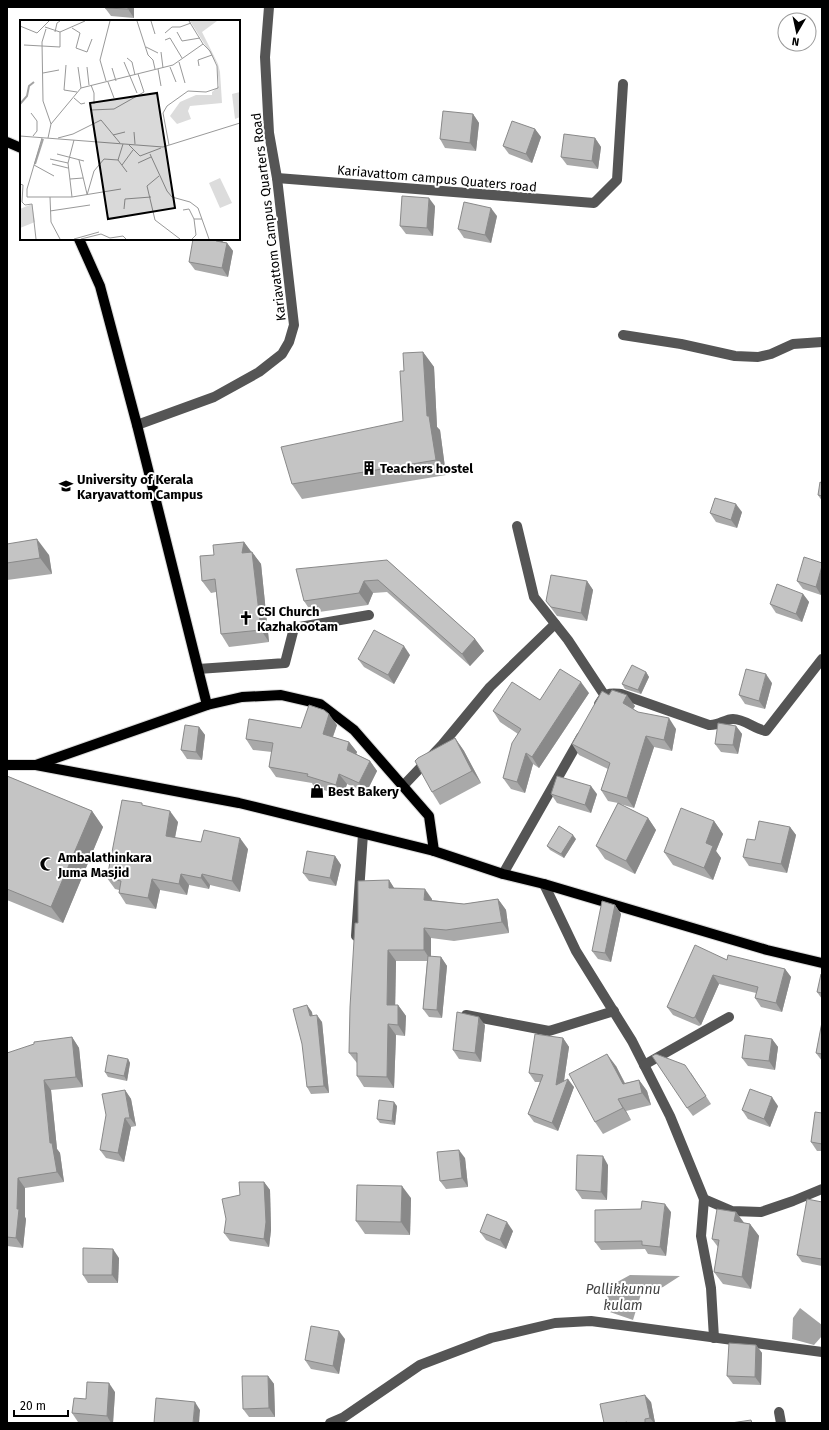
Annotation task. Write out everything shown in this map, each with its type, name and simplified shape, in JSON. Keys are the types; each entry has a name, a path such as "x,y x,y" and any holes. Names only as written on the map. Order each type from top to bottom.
{"main road":[{"path":"7,142 20,148"},
{"path":"79,240 100,286 137,425 207,705"},
{"path":"36,765 207,705 242,697 281,695 320,704 354,730 429,816 434,851"},
{"path":"7,765 36,765 239,803 434,851 503,874 544,884 767,950 822,963"}],"street":[{"name":"Kariavattom Campus Quarters Road","path":"137,425 214,397 259,372 282,354 290,342 294,325 277,178 269,133 265,57 269,7"},
{"name":"Kariavattom campus Quaters road","path":"277,178 594,203 617,180 623,84"},
{"path":"623,335 681,344 735,356 758,357 771,354 793,344 822,342"},
{"path":"516,526 534,597 568,640 605,696"},
{"path":"198,669 285,663 294,628 370,614"},
{"path":"403,786 442,745 490,687 555,624"},
{"path":"593,714 605,696 610,693 621,694 709,725 734,719 741,720 759,730 766,731 822,659"},
{"path":"503,874 586,728"},
{"path":"356,945 363,834"},
{"path":"544,884 576,951 632,1041 670,1116 704,1199 701,1236 712,1288 714,1338"},
{"path":"462,1014 549,1031 614,1011"},
{"path":"644,1065 729,1018"},
{"path":"704,1199 732,1211 761,1212 822,1189"},
{"path":"330,1423 344,1417 420,1365 491,1338 555,1323 591,1321 822,1352"},
{"path":"780,1412 781,1423"}],"water":[{"name":"Pallikkunnu kulam","path":"630,1275 680,1276 663,1287 641,1294 633,1320 604,1310 610,1286"},
{"path":"800,1308 822,1325 822,1336 814,1345 792,1339 793,1318"}],"building":[{"path":"128,7 128,9 105,8"},
{"path":"443,111 473,114 470,143 440,139"},
{"path":"512,121 535,129 526,154 503,146"},
{"path":"564,134 595,138 592,161 561,157"},
{"path":"402,196 429,198 427,228 400,226"},
{"path":"464,202 491,208 485,235 458,229"},
{"path":"193,240 216,240 227,243 222,268 189,262"},
{"path":"423,352 427,416 429,416 436,460 292,484 281,447 403,421 400,371 404,371 403,353"},
{"path":"820,482 822,483 822,496 818,495"},
{"path":"715,498 736,504 731,520 710,513"},
{"path":"37,539 40,558 7,563 7,544"},
{"name":"CSI Church Kazhakootam","path":"244,542 242,553 252,552 261,630 221,634 215,579 202,581 200,556 214,555 213,545"},
{"path":"804,557 822,563 816,587 797,581"},
{"path":"387,560 475,639 462,654 378,580 364,581 359,593 304,601 296,569"},
{"path":"551,575 587,581 581,613 551,607 546,601"},
{"path":"777,584 803,594 796,614 770,604"},
{"path":"374,630 404,646 388,675 358,659"},
{"path":"632,665 646,672 638,690 622,684"},
{"path":"560,669 581,682 532,757 526,753 517,782 503,778 512,743 521,729 493,711 512,682 540,700"},
{"path":"746,669 766,674 759,701 739,695"},
{"path":"612,690 627,695 623,703 638,712 669,718 664,740 646,736 627,798 601,790 610,763 572,744 602,691 609,695"},
{"path":"309,705 324,710 329,714 323,734 349,742 347,750 370,761 359,783 339,774 336,785 307,776 308,774 269,767 273,743 246,739 249,719 301,728"},
{"path":"718,723 736,726 733,745 715,744"},
{"path":"185,725 199,727 196,752 181,750"},
{"path":"455,738 472,771 432,792 415,761"},
{"name":"Ambalathinkara Juma Masjid","path":"7,776 92,811 51,907 7,889"},
{"path":"557,776 591,786 585,805 551,794"},
{"path":"122,800 142,803 142,805 170,811 166,836 201,842 204,830 240,838 232,881 202,874 201,878 181,874 179,884 152,879 148,898 119,893 121,881 107,878"},
{"path":"618,803 648,818 626,861 596,846"},
{"path":"681,808 714,821 706,843 713,846 704,868 664,852"},
{"path":"759,821 790,827 781,864 743,857 747,839 755,840"},
{"path":"559,826 573,835 561,854 547,846"},
{"path":"307,851 335,856 330,878 303,873"},
{"path":"389,880 389,888 425,889 424,900 464,904 498,899 502,922 446,930 424,928 424,950 388,950 387,1005 398,1005 398,1025 388,1024 387,1077 357,1076 357,1053 349,1053 355,923 358,923 358,881"},
{"path":"602,901 615,905 605,953 592,951"},
{"path":"695,945 727,960 728,955 785,969 776,1003 755,998 758,987 713,975 695,1017 693,1018 667,1007"},
{"path":"428,956 441,957 437,1010 423,1009"},
{"path":"822,974 822,993 817,992"},
{"path":"307,1005 310,1016 317,1015 324,1086 307,1087 302,1044 293,1009"},
{"path":"457,1012 479,1017 475,1053 453,1050"},
{"path":"822,1022 822,1054 816,1053"},
{"path":"535,1034 563,1038 556,1085 568,1079 552,1123 528,1114 543,1075 529,1073"},
{"path":"745,1035 772,1039 769,1061 742,1058"},
{"path":"72,1037 76,1077 44,1080 50,1143 52,1143 57,1172 18,1178 17,1209 19,1209 16,1238 7,1237 7,1053 34,1044 34,1042"},
{"path":"607,1054 623,1084 639,1080 642,1093 618,1099 623,1108 595,1122 569,1074"},
{"path":"656,1054 685,1065 706,1096 687,1108 652,1056"},
{"path":"108,1055 128,1059 124,1076 105,1072"},
{"path":"750,1089 772,1097 764,1119 742,1110"},
{"path":"125,1090 130,1118 125,1118 118,1153 100,1150 106,1115 102,1094"},
{"path":"379,1100 394,1102 392,1121 377,1119"},
{"path":"815,1112 822,1113 822,1144 811,1142"},
{"path":"459,1150 462,1178 440,1181 437,1152"},
{"path":"577,1155 603,1156 601,1192 576,1190"},
{"path":"239,1182 264,1182 266,1222 264,1239 224,1233 226,1219 222,1199 240,1195"},
{"path":"357,1185 402,1186 401,1222 356,1221"},
{"path":"807,1199 822,1202 822,1259 797,1255"},
{"path":"642,1201 665,1204 660,1247 642,1245 642,1241 595,1242 595,1210 641,1209"},
{"path":"717,1209 736,1212 734,1221 750,1224 742,1277 714,1272 719,1240 712,1239"},
{"path":"487,1214 507,1222 500,1240 480,1232"},
{"path":"83,1248 113,1249 112,1275 83,1275"},
{"path":"311,1326 339,1331 333,1366 305,1360"},
{"path":"729,1343 756,1345 755,1377 727,1376"},
{"path":"242,1376 268,1376 269,1408 243,1409"},
{"path":"87,1382 109,1383 107,1416 72,1413 74,1398 86,1399"},
{"path":"645,1395 650,1418 645,1419 645,1423 604,1423 600,1404"},
{"path":"156,1398 195,1402 193,1423 154,1423"},
{"path":"751,1420 752,1423 731,1423"}],"place":[{"name":"Teachers hostel","path":"369,468"},
{"name":"University of Kerala Karyavattom Campus","path":"66,486"},
{"name":"CSI Church Kazhakootam","path":"246,618"},
{"name":"Best Bakery","path":"317,791"},
{"name":"Ambalathinkara Juma Masjid","path":"47,864"}]}
